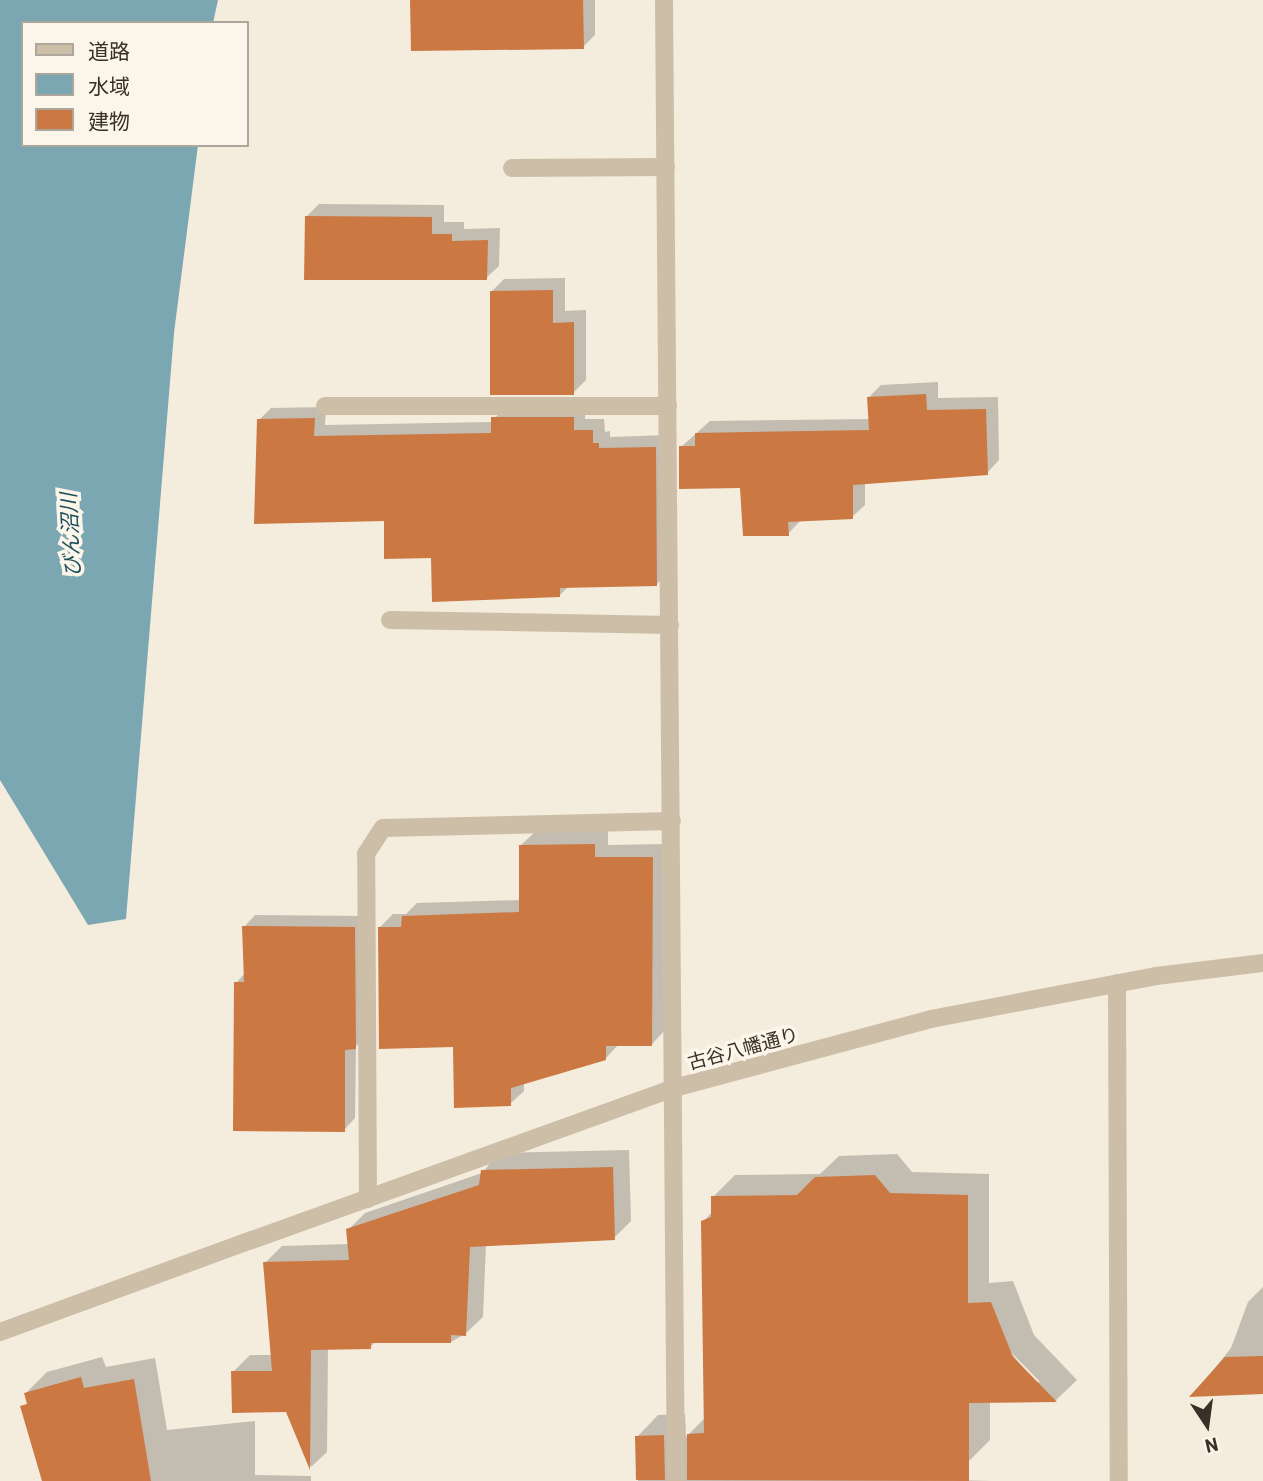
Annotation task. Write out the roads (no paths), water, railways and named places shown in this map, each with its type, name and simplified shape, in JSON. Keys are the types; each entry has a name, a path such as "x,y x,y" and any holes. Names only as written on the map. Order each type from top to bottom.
{"street":[{"path":"664,0 676,1481"},
{"path":"512,168 666,167"},
{"path":"325,406 667,406"},
{"path":"390,620 670,625"},
{"path":"368,1199 366,853 383,828 671,821"},
{"name":"古谷八幡通り","path":"0,1332 674,1088 931,1019 1117,984 1263,963"},
{"path":"1117,984 1119,1481"}],"water":[{"name":"びん沼川","path":"0,0 218,0 213,21 21,21 21,147 198,147 174,333 126,919 88,925 0,780"}]}
